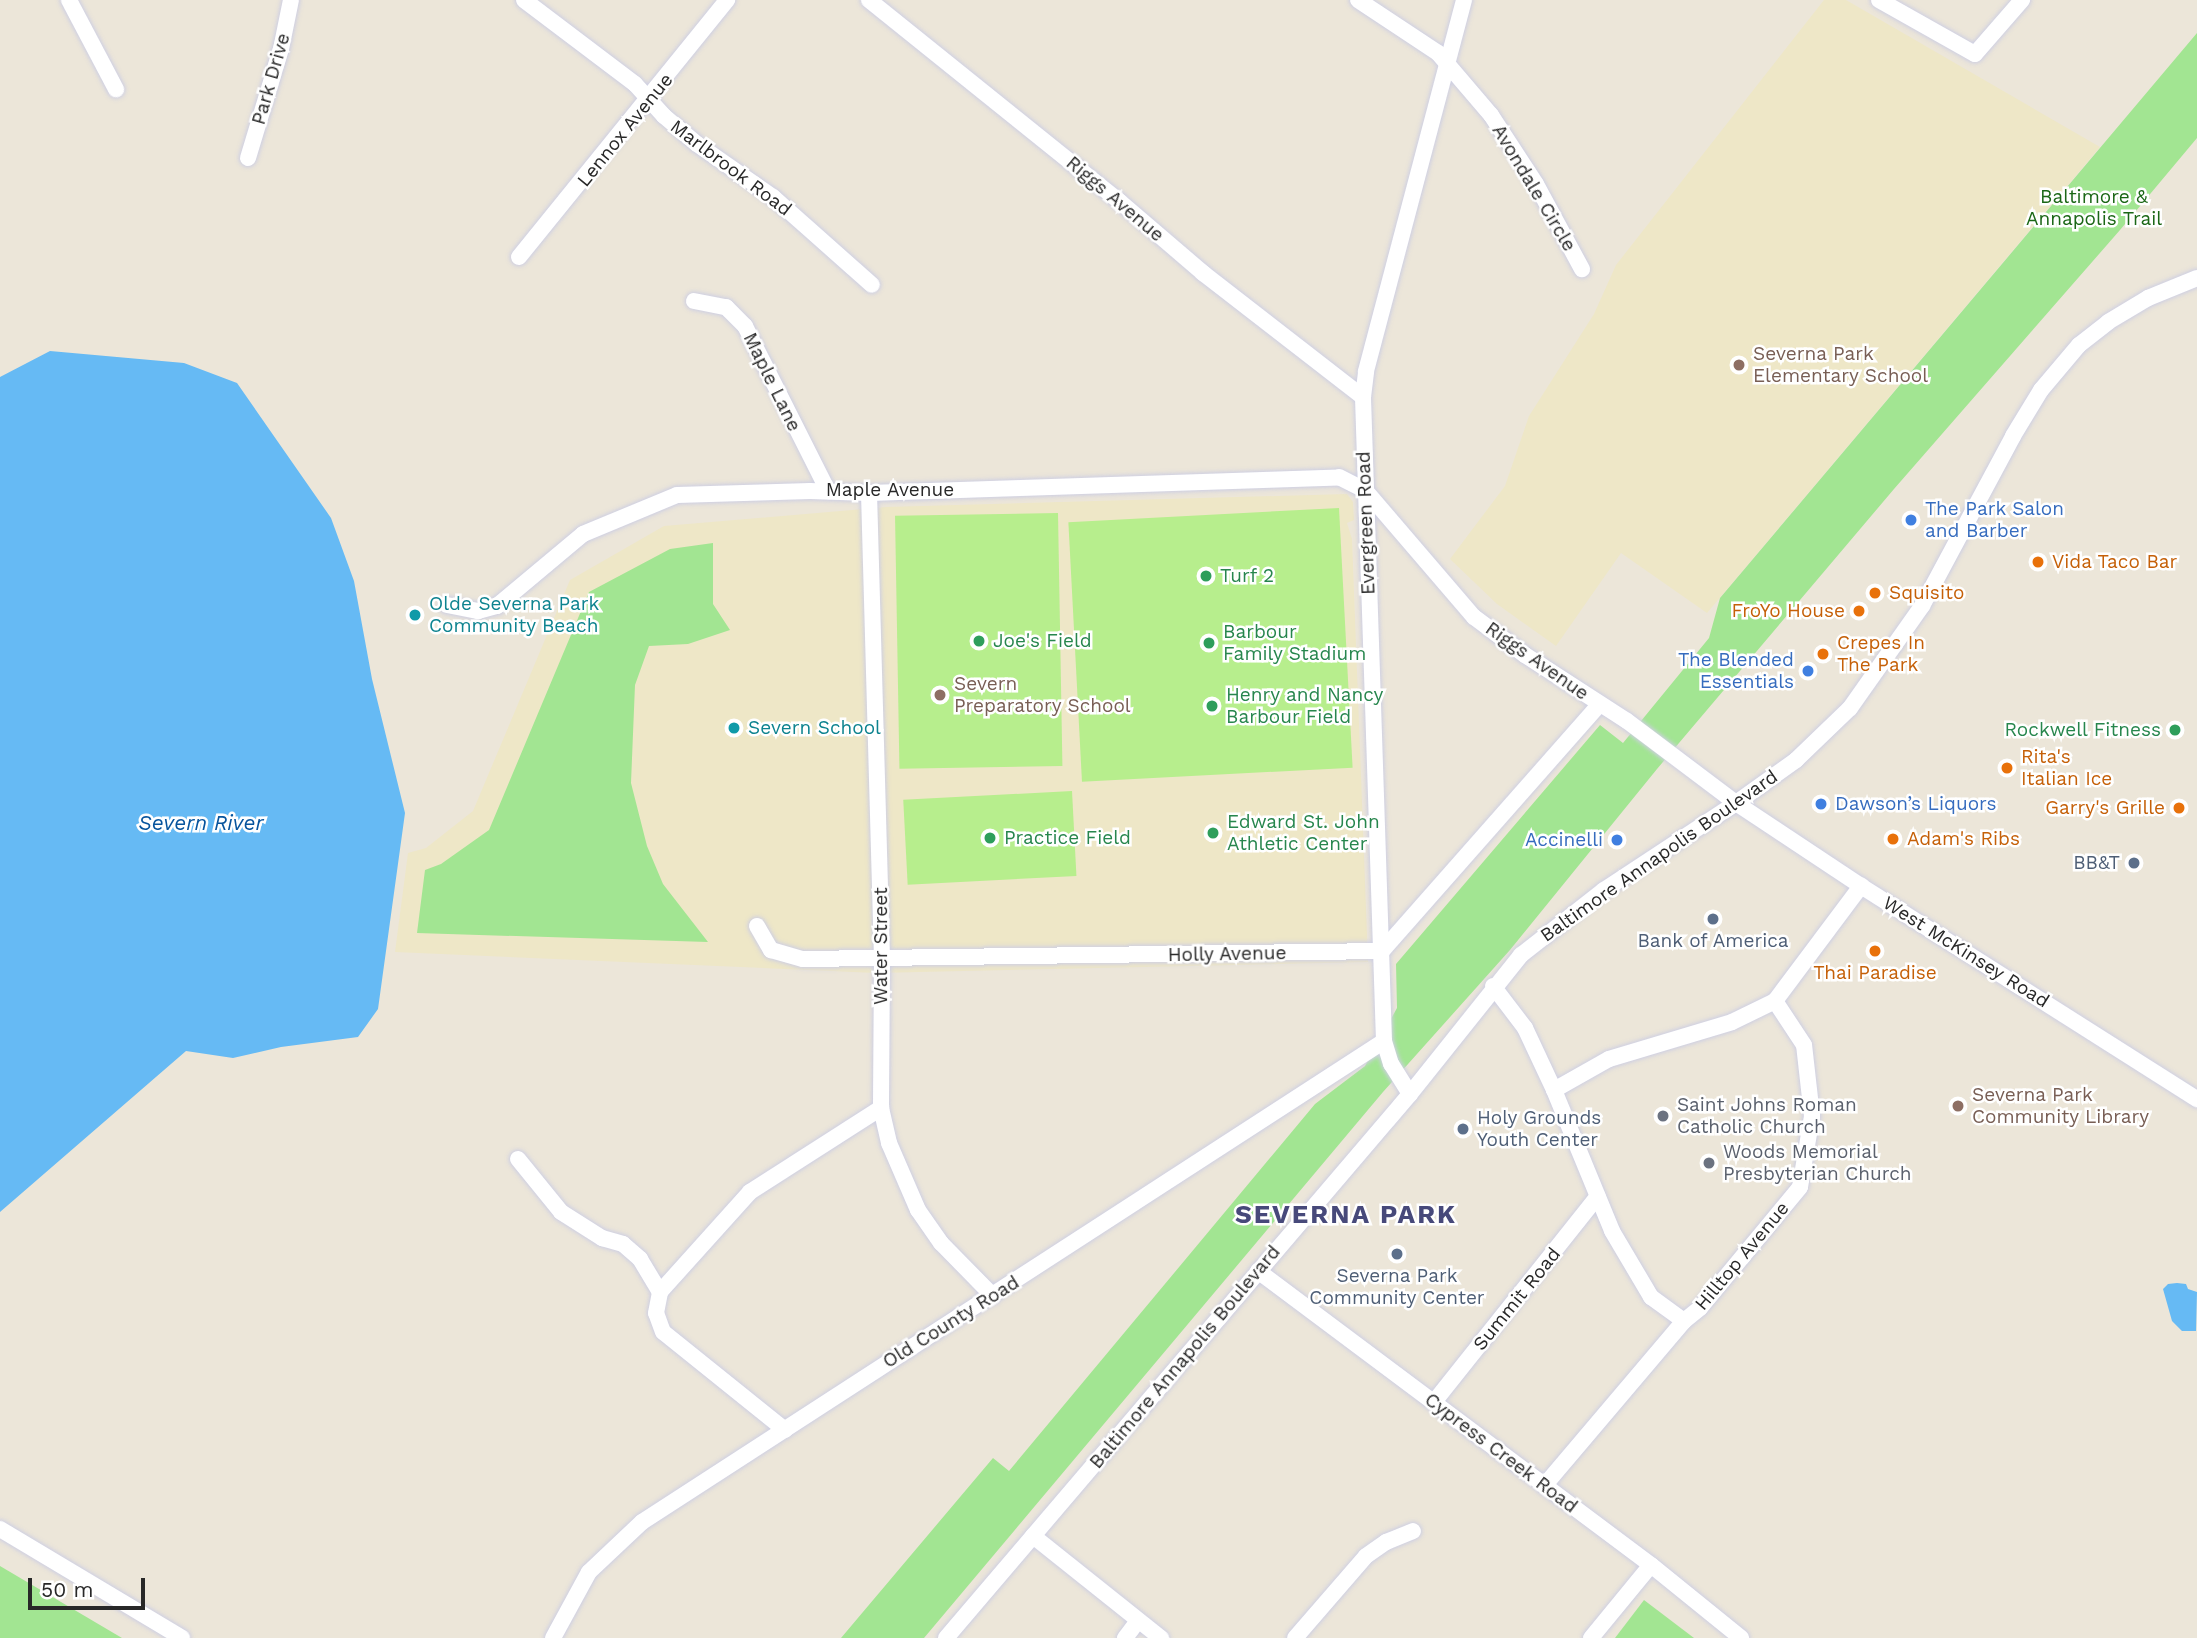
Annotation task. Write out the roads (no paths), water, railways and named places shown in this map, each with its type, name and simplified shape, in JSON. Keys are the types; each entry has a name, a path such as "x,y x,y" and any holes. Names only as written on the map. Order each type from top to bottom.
{"street":[{"path":"69,0 116,89"},
{"name":"Park Drive","path":"248,158 281,49 291,0"},
{"name":"Marlbrook Road","path":"524,0 635,84 664,116 697,144 773,197 872,285"},
{"name":"Lennox Avenue","path":"519,257 650,100 727,0"},
{"name":"Riggs Avenue","path":"869,0 1119,201 1203,273 1363,397"},
{"name":"Avondale Circle","path":"1358,0 1438,54 1491,115 1536,184 1582,269"},
{"name":"Evergreen Road","path":"1409,1094 1391,1064 1384,1041 1363,397 1366,371 1464,0"},
{"path":"1880,0 1975,54 2022,0"},
{"name":"Baltimore Annapolis Boulevard","path":"946,1638 1409,1094 1493,986 1549,931 1604,890 1736,803 1826,733 1850,708 1889,656 1954,550 2013,436 2060,366 2079,345 2108,322 2148,298 2197,278"},
{"name":"Maple Lane","path":"694,301 726,307 745,326 828,491"},
{"name":"Maple Avenue","path":"447,605 478,611 497,606 583,534 677,495 828,491 869,493 1339,477 1365,490"},
{"name":"Riggs Avenue","path":"1365,490 1474,617 1525,655 1686,763 1736,803"},
{"name":"Water Street","path":"869,493 883,959 881,1108 889,1143 918,1210 940,1243 993,1296"},
{"path":"1382,951 1600,704"},
{"name":"West McKinsey Road","path":"1736,803 1861,886 2197,1098"},
{"path":"1554,1090 1609,1059 1732,1022 1775,1001 1861,886"},
{"name":"Holly Avenue","path":"757,926 771,950 803,959 1382,951"},
{"name":"Hilltop Avenue","path":"1493,986 1525,1028 1554,1090 1612,1231 1651,1297 1684,1321 1700,1308 1800,1186 1812,1116 1804,1045 1775,1001"},
{"name":"Old County Road","path":"553,1638 576,1592 612,1548 642,1522 1384,1041"},
{"path":"785,1430 663,1332 656,1313 660,1292 750,1192 881,1108"},
{"path":"518,1159 561,1213 602,1238 623,1244 640,1259 660,1292"},
{"name":"Summit Road","path":"1434,1402 1598,1196"},
{"name":"Cypress Creek Road","path":"1258,1271 1651,1565 1741,1638"},
{"path":"1544,1486 1684,1321"},
{"path":"0,1529 182,1638"},
{"path":"1295,1638 1366,1556 1386,1542 1413,1531"},
{"path":"1032,1536 1161,1638"},
{"path":"1591,1638 1651,1565"},
{"path":"1125,1638 1138,1621"}],"water":[{"name":"Severn River","path":"50,351 184,363 237,383 331,518 354,581 372,679 405,813 378,1009 358,1037 281,1047 233,1058 186,1051 0,1212 0,377"},
{"path":"2168,1284 2186,1284 2188,1289 2197,1292 2196,1331 2182,1331 2172,1321 2163,1289"}],"place":[{"name":"Severna Park Elementary School","path":"1739,365"},
{"name":"The Park Salon and Barber","path":"1911,520"},
{"name":"Vida Taco Bar","path":"2038,562"},
{"name":"Turf 2","path":"1206,576"},
{"name":"Squisito","path":"1875,593"},
{"name":"FroYo House","path":"1859,611"},
{"name":"Olde Severna Park Community Beach","path":"415,615"},
{"name":"Joe's Field","path":"979,641"},
{"name":"Barbour Family Stadium","path":"1209,643"},
{"name":"Crepes In The Park","path":"1823,654"},
{"name":"The Blended Essentials","path":"1808,671"},
{"name":"Severn Preparatory School","path":"940,695"},
{"name":"Henry and Nancy Barbour Field","path":"1212,706"},
{"name":"Severn School","path":"734,728"},
{"name":"Rockwell Fitness","path":"2175,730"},
{"name":"Rita's Italian Ice","path":"2007,768"},
{"name":"Dawson’s Liquors","path":"1821,804"},
{"name":"Garry's Grille","path":"2179,808"},
{"name":"Edward St. John Athletic Center","path":"1213,833"},
{"name":"Practice Field","path":"990,838"},
{"name":"Adam's Ribs","path":"1893,839"},
{"name":"Accinelli","path":"1617,840"},
{"name":"BB&T","path":"2134,863"},
{"name":"Bank of America","path":"1713,919"},
{"name":"Thai Paradise","path":"1875,951"},
{"name":"Severna Park Community Library","path":"1958,1106"},
{"name":"Saint Johns Roman Catholic Church","path":"1663,1116"},
{"name":"Holy Grounds Youth Center","path":"1463,1129"},
{"name":"Woods Memorial Presbyterian Church","path":"1709,1163"},
{"name":"Severna Park Community Center","path":"1397,1254"}],"district":[{"name":"SEVERNA PARK","path":"1346,1215"}],"park label":[{"name":"Baltimore & Annapolis Trail","path":"2094,208"}]}
